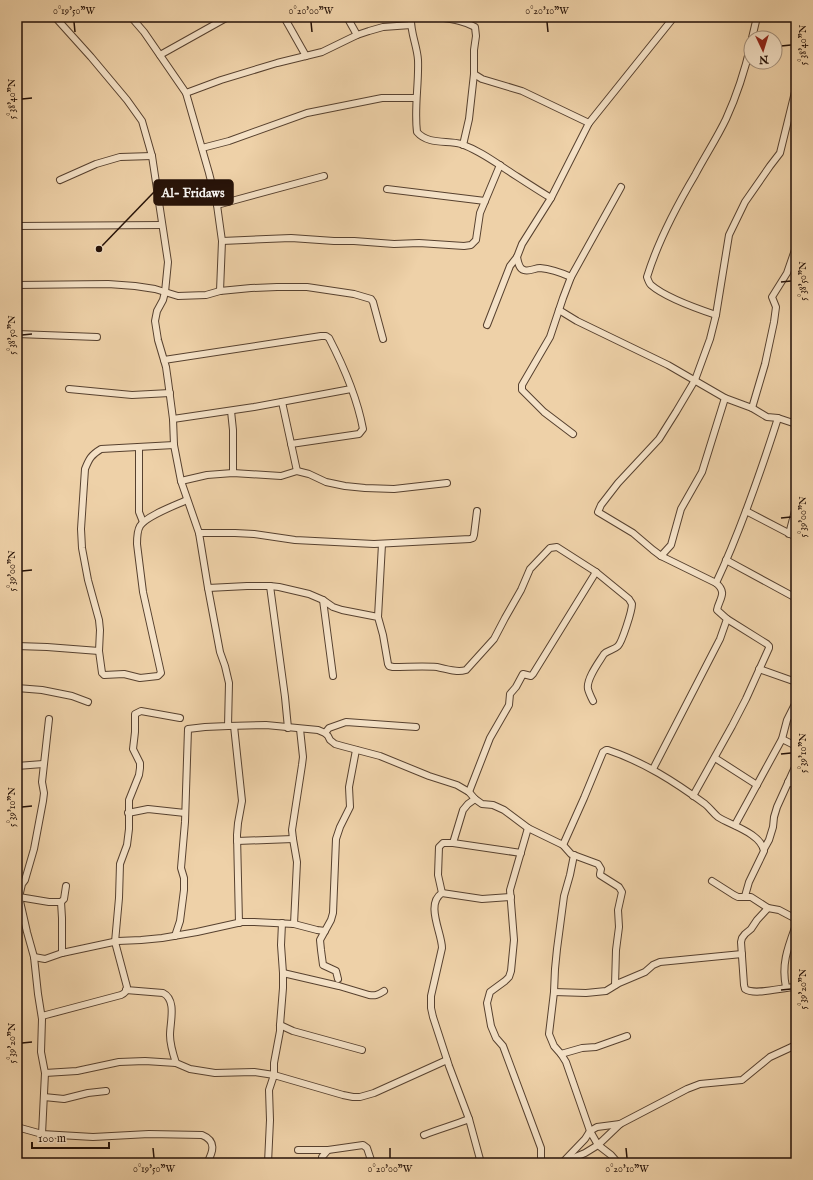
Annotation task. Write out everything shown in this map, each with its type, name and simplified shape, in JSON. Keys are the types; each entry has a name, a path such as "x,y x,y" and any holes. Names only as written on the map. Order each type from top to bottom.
{"street":[{"path":"55,17 127,100 142,121 152,156 168,262 165,292 163,300 157,311 155,321 170,393 174,445 181,481 199,533 220,652 229,682 231,726 242,801 238,823 237,841 239,923"},
{"path":"131,17 144,32 186,93 217,205 222,241 220,291"},
{"path":"160,55 228,17"},
{"path":"284,17 306,56"},
{"path":"347,17 357,35"},
{"path":"411,17 410,25 418,60 416,98 417,132 421,137 440,142 463,145 482,154 551,198"},
{"path":"436,17 447,18 470,24 475,27 474,74 469,119 463,145"},
{"path":"487,325 510,266 517,257 522,244 551,198 589,123 674,17"},
{"path":"754,30 757,17"},
{"path":"186,93 221,80 277,63 322,52 357,35 383,27 410,25"},
{"path":"716,315 697,309 668,295 651,284 647,276 657,247 694,176 726,120 744,70"},
{"path":"474,74 482,79 522,91 589,123"},
{"path":"693,796 736,720 769,646 727,619 717,610 722,595 721,589 716,583 661,556 633,533 598,512 601,505 618,483 659,439 695,380 710,339 716,315 729,235 745,202 780,153 796,88"},
{"path":"202,148 229,141 307,113 382,98 416,98"},
{"path":"60,180 96,164 120,157 152,156"},
{"path":"222,241 291,238 394,244 420,243 471,246 476,240 480,213 500,165"},
{"path":"217,205 324,176"},
{"path":"573,434 544,412 522,390 522,385 550,336 562,298 571,277 620,187"},
{"path":"387,188 486,200"},
{"path":"17,226 162,225"},
{"path":"752,408 765,364 774,322 776,307 772,297 787,273 796,247"},
{"path":"517,257 518,264 522,270 544,269 563,273 571,277"},
{"path":"17,285 108,284 155,289 178,296 206,295 220,291 277,287 307,287 367,297 370,299 373,302 382,339"},
{"path":"559,310 577,321 668,365 725,398 752,408 767,416 796,424"},
{"path":"17,334 97,337"},
{"path":"164,360 326,336 329,338 335,350 351,388 359,411 363,429 359,434 291,444"},
{"path":"173,420 282,402 351,388"},
{"path":"69,389 132,396 170,393"},
{"path":"661,556 671,545 681,509 702,472 725,398"},
{"path":"282,402 297,471"},
{"path":"231,411 233,430 233,472"},
{"path":"716,583 746,511 778,418"},
{"path":"174,445 100,450 93,454 88,460 85,469 81,529 82,548 88,580 99,620 99,651 102,672 104,675 124,674 140,678 158,676 161,674 141,579 137,544 139,530 143,522 148,518 187,500"},
{"path":"139,447 139,512 143,522"},
{"path":"181,481 207,475 233,472 281,476 297,471 309,474 326,482 365,488 394,489 447,483"},
{"path":"789,534 796,507"},
{"path":"199,533 235,532 295,540 335,543 382,544 470,539 473,538 474,535 477,511"},
{"path":"746,511 796,537"},
{"path":"382,544 378,617 388,664 389,666 393,667 437,667 455,671 466,670 494,639 521,590 530,569 550,548 557,547 596,572 629,599 632,605 620,643 615,648 604,654 590,678 588,688 593,700"},
{"path":"17,553 17,573"},
{"path":"726,560 796,598"},
{"path":"469,792 490,738 509,705 510,694 516,687 523,674 531,676 533,674 596,572"},
{"path":"208,588 270,586 300,591 323,600 333,607 378,617"},
{"path":"270,586 288,728"},
{"path":"323,600 333,676"},
{"path":"653,769 720,639 727,619"},
{"path":"17,646 99,651"},
{"path":"759,669 796,682"},
{"path":"17,688 42,690 72,696 88,702"},
{"path":"735,825 782,739 787,720 796,702"},
{"path":"42,1016 125,993 126,987 115,942 120,864 127,844 129,829 129,800 139,775 140,768 140,764 133,749 136,714 141,711 180,718"},
{"path":"42,1134 45,1073 41,1052 42,1016 34,957 18,899 22,884 25,880 39,827 44,794 42,782 43,764 49,719"},
{"path":"325,733 330,728 346,722 416,727"},
{"path":"175,936 180,921 184,890 184,878 181,868 185,813 188,730 205,727 266,725 318,730 325,733 335,744 380,756 429,776 457,785 469,792 482,804 493,805 504,810 528,828 563,845 574,855 598,864 601,869 600,875 622,890 618,910 619,927 616,950 615,985"},
{"path":"294,924 297,862 292,830 303,756 300,729"},
{"path":"782,739 796,746"},
{"path":"338,979 336,971 325,967 322,963 320,940 331,920 333,913 336,839 350,807 349,787 356,750"},
{"path":"563,845 602,752 606,750 612,751 653,769 710,808 717,816 752,836 764,849"},
{"path":"715,758 757,785"},
{"path":"17,766 43,764"},
{"path":"745,896 749,882 769,840 777,807 796,765"},
{"path":"788,782 796,785"},
{"path":"453,843 463,810 475,799"},
{"path":"128,813 148,809 185,813"},
{"path":"528,828 511,884 514,940 511,971 505,981 490,992 486,1003 491,1026 496,1038 503,1046 537,1136 541,1148 541,1163"},
{"path":"237,841 293,839"},
{"path":"442,893 438,875 439,847 443,843 453,843 521,853"},
{"path":"574,855 564,896 549,1034 554,1046 562,1054 566,1062 590,1131 598,1145 611,1155 618,1163"},
{"path":"712,881 734,895 751,897 768,908 779,910 796,919"},
{"path":"62,953 61,902 64,899 66,886"},
{"path":"442,893 482,899 511,897"},
{"path":"442,893 438,897 434,908 442,948 430,1002 433,1017 469,1119 481,1163"},
{"path":"18,899 61,902"},
{"path":"768,908 742,938 744,985 747,990 751,992 796,987"},
{"path":"34,957 45,959 62,953 115,942 175,936 239,923 254,922 294,924 325,931"},
{"path":"268,1163 270,1120 269,1090 274,1075 274,1063 280,1031 283,973 280,944 282,923"},
{"path":"786,987 784,965 787,952 794,939 796,925"},
{"path":"554,992 602,992 645,972 653,965 660,962 742,954"},
{"path":"283,973 374,996 384,991"},
{"path":"126,990 166,995 172,1006 170,1036 176,1063"},
{"path":"280,1025 362,1050"},
{"path":"562,1054 582,1048 596,1047 627,1036"},
{"path":"562,1163 598,1145 620,1124 694,1085 742,1080 770,1057 796,1045 796,1050"},
{"path":"45,1073 77,1071 132,1061 176,1063 190,1069 215,1073 254,1072 274,1075 353,1097 374,1093 448,1060"},
{"path":"44,1097 64,1099 88,1093 106,1091"},
{"path":"424,1135 469,1119"},
{"path":"562,1163 585,1139 590,1131 597,1127 620,1124"},
{"path":"17,1127 42,1134 93,1137 149,1134 202,1135 207,1137 213,1146 212,1153 207,1163"},
{"path":"298,1150 328,1150 365,1146 372,1163"},
{"path":"323,1163 322,1157 328,1150"}],"place":[{"name":"Al- Fridaws","path":"99,249"}]}
